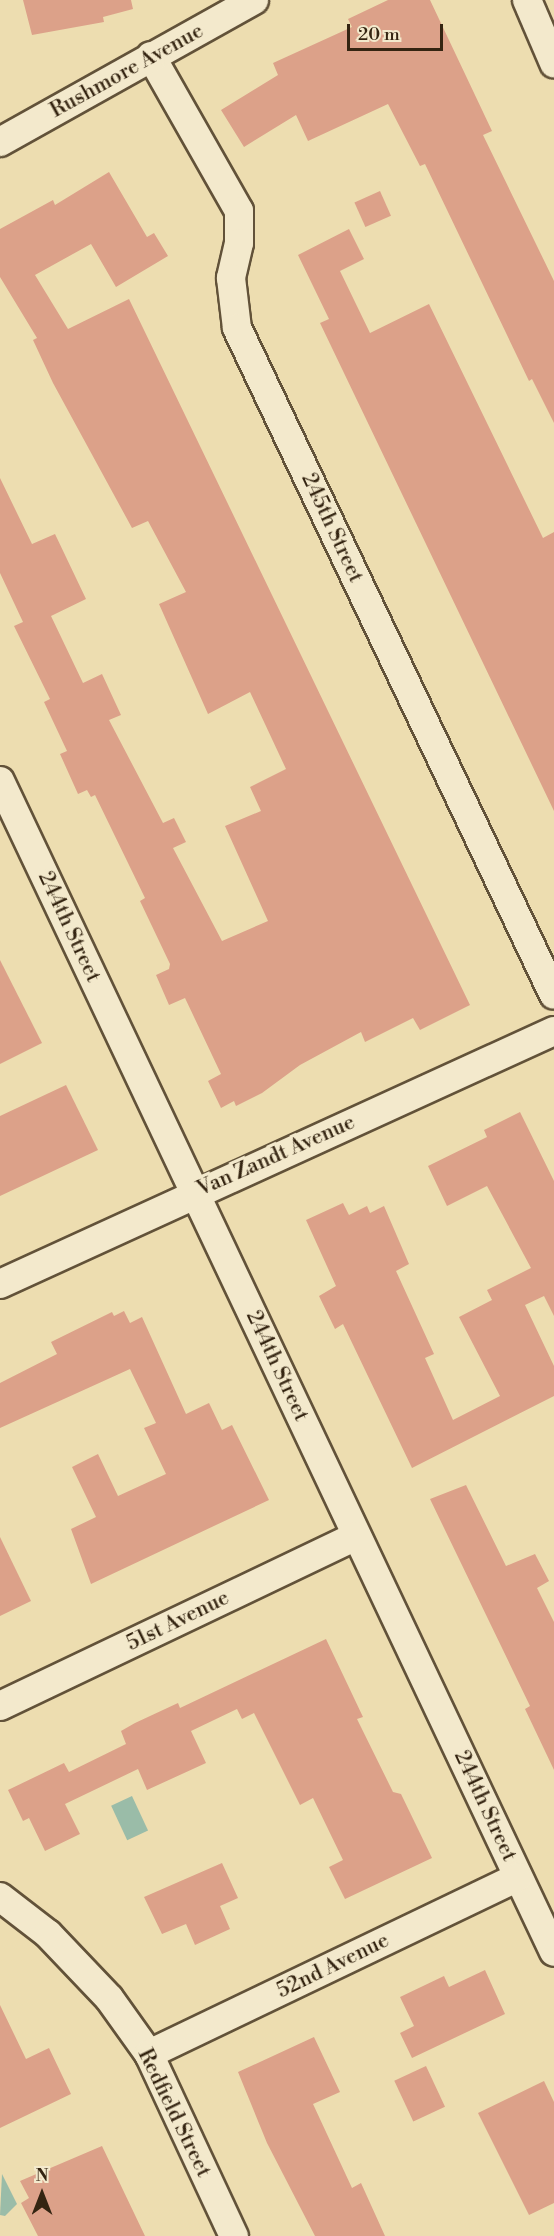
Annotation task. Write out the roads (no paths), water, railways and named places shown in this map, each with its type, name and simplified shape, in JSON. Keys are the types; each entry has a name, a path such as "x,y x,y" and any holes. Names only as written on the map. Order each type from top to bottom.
{"street":[{"name":"Rushmore Avenue","path":"0,142 254,0"},
{"path":"527,0 554,63"},
{"name":"245th Street","path":"151,56 239,211 239,243 231,278 237,328 554,995"},
{"name":"244th Street","path":"0,781 554,1952"},
{"name":"Van Zandt Avenue","path":"0,1284 194,1192 554,1031"},
{"name":"51st Avenue","path":"0,1706 357,1536"},
{"name":"52nd Avenue","path":"148,2054 518,1877"},
{"name":"Redfield Street","path":"0,1898 48,1934 109,1998 148,2054 234,2236"}]}
